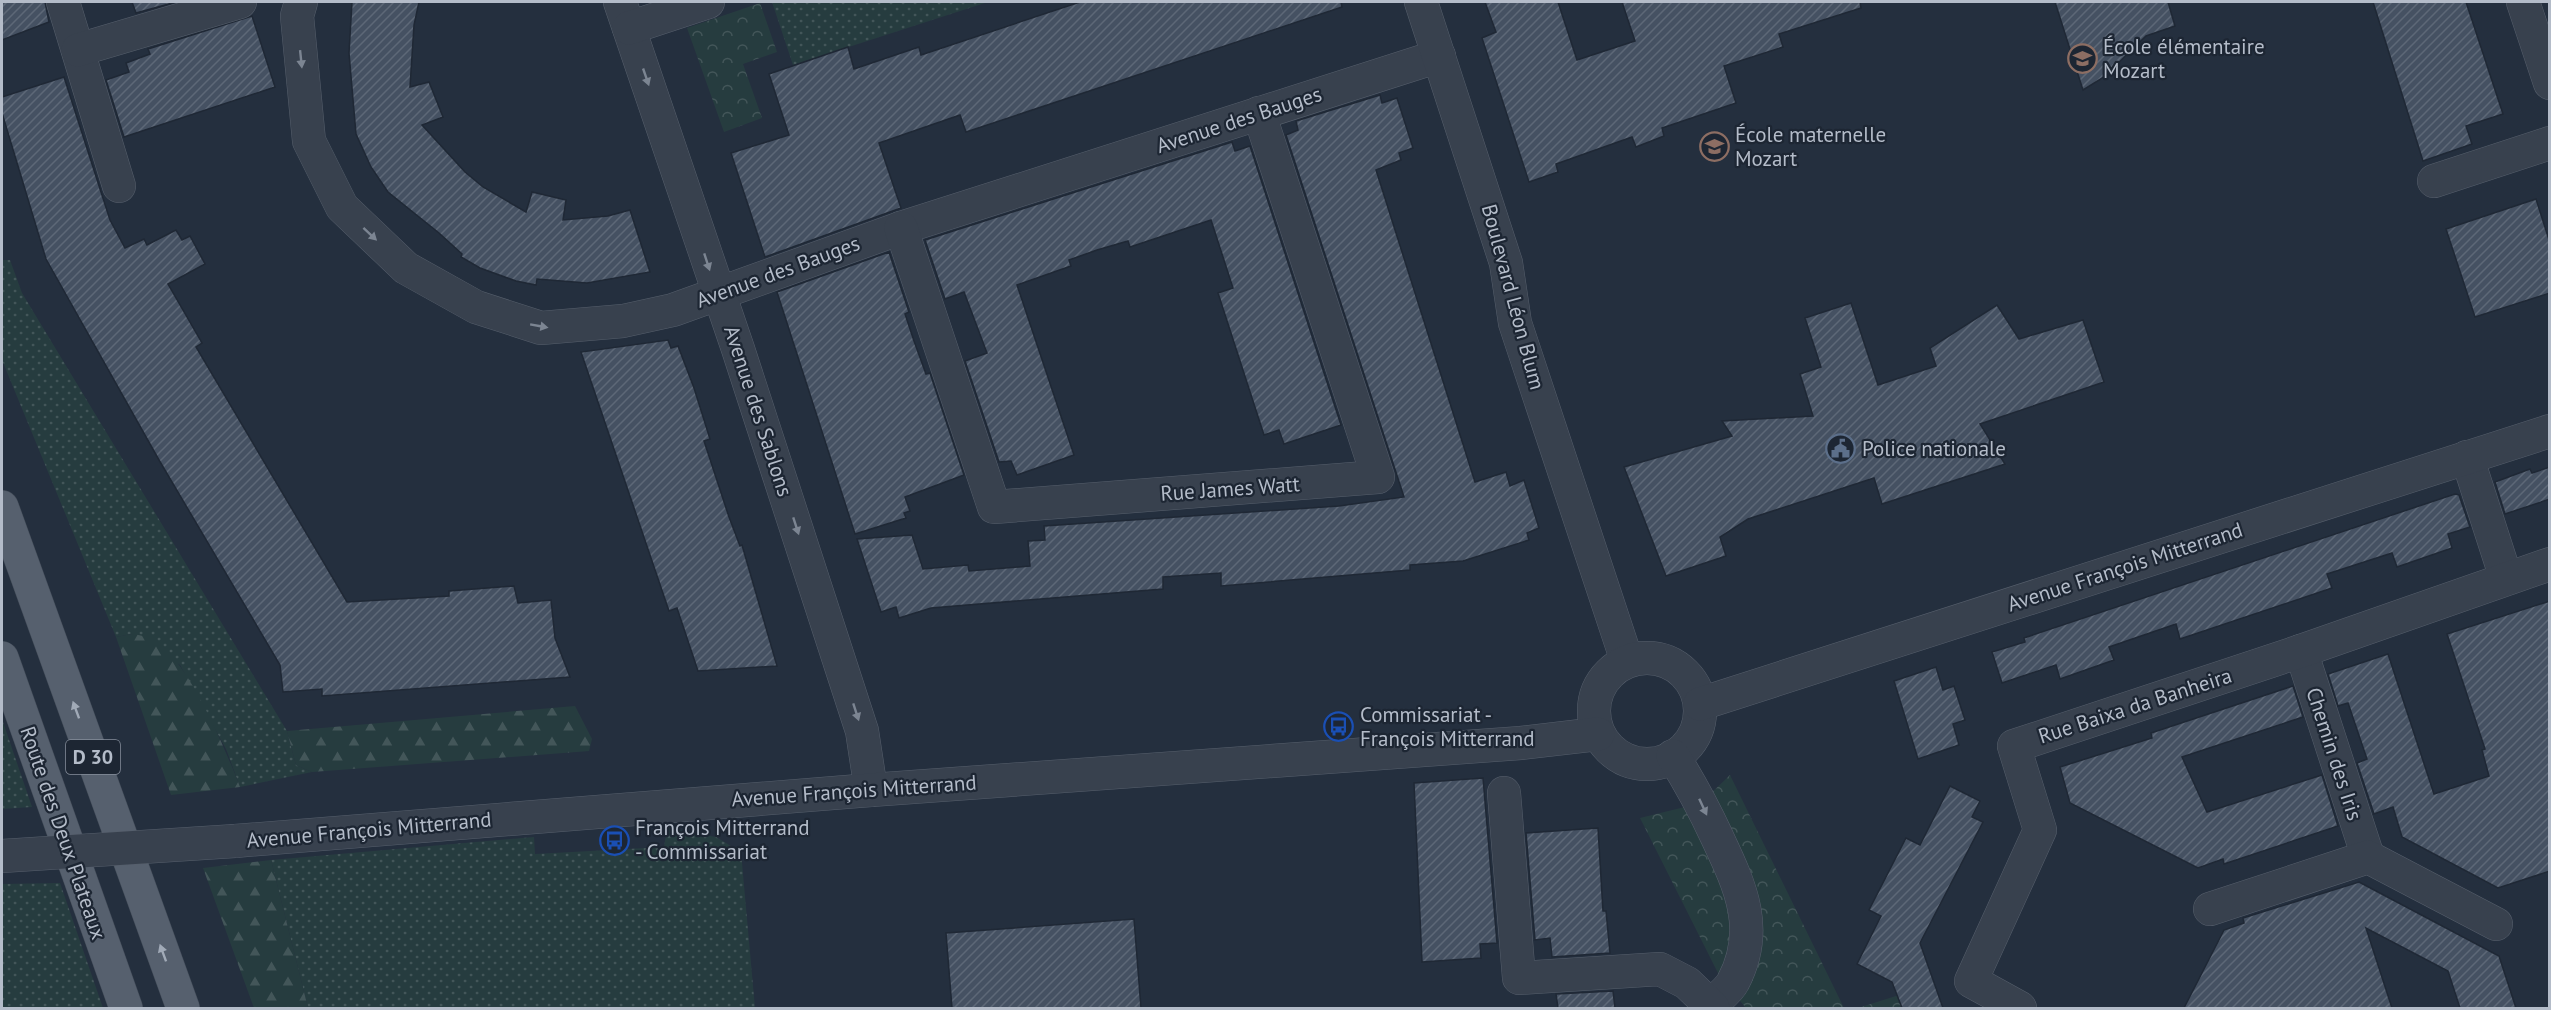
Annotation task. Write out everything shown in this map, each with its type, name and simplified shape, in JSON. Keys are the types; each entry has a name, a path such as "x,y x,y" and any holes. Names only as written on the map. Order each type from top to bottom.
{"main road":[{"name":"D 30","path":"2,507 183,1008"},
{"name":"Route des Deux Plateaux","path":"2,658 126,1008"}],"street":[{"path":"63,2 119,186"},
{"path":"78,50 240,2"},
{"name":"Avenue des Bauges","path":"301,2 297,16 309,141 342,207 406,268 476,307 541,328 623,321 673,310 901,228 1439,56"},
{"path":"624,15 708,2"},
{"name":"Boulevard Léon Blum","path":"1421,2 1506,263 1515,323 1627,661"},
{"path":"2523,2 2550,83"},
{"name":"Avenue des Sablons","path":"624,15 862,731 871,790"},
{"name":"Rue James Watt","path":"901,228 994,507 1378,477 1259,113"},
{"path":"2434,181 2550,143"},
{"name":"Avenue François Mitterrand","path":"1700,704 2550,431"},
{"path":"2467,458 2506,578"},
{"name":"Rue Baixa da Banheira","path":"2020,1008 1971,981 2040,830 2014,746 2301,651 2550,564"},
{"name":"Chemin des Iris","path":"2301,651 2368,857"},
{"path":"1643,658 1659,659 1674,665 1687,675 1695,688 1700,704 1699,721 1694,737 1673,756 1653,764 1636,764 1621,758 1608,748 1598,734 1594,717 1594,700 1601,684 1612,670 1627,661 1643,658"},
{"name":"Avenue François Mitterrand","path":"2,856 235,841 871,790 1521,742 1598,734"},
{"path":"1504,793 1519,978 1660,969 1687,983 1712,1007 1733,983 1746,946 1747,923 1741,886 1696,791 1673,756"},
{"path":"2210,909 2368,857 2496,924"}],"green space":[{"path":"772,2 988,2 793,65"},
{"path":"760,3 777,52 743,64 762,118 724,132 687,28"},
{"path":"2,260 10,260 22,293 287,731 296,765 312,772 240,787 226,749 180,665 132,634 116,637 2,360"},
{"path":"132,634 151,638 165,648 178,664 204,705 240,787 171,795 116,637"},
{"path":"575,706 592,739 589,751 312,772 296,765 287,731"},
{"path":"2,719 32,807 2,809"},
{"path":"1730,775 1844,1008 1746,1008 1720,977 1640,818 1701,803"},
{"path":"667,828 716,837 741,852 755,1008 308,1008 271,860 534,837 535,854 664,847"},
{"path":"271,860 308,1008 254,1008 203,868"},
{"path":"60,883 103,1008 2,1008 2,884"},
{"path":"1934,984 1938,996 1900,1008 1858,1008"}],"building":[{"path":"2,2 45,2 49,22 2,40"},
{"path":"132,2 176,2 136,13"},
{"path":"352,2 419,2 414,25 410,87 429,82 443,117 422,125 465,172 483,187 526,212 532,192 566,200 563,220 608,216 630,210 650,272 587,283 537,279 536,285 516,281 480,268 461,257 462,254 439,233 388,192 371,167 356,134 349,53"},
{"path":"1080,2 1341,2 1342,7 966,132 960,115 879,143 901,208 765,257 731,153 789,135 769,74 848,47 854,69 919,47 921,55"},
{"path":"1485,2 1558,2 1577,60 1635,41 1622,2 1860,2 1861,8 1779,34 1783,47 1724,66 1736,103 1662,128 1664,136 1636,147 1632,137 1556,164 1558,172 1529,182 1482,38 1496,32"},
{"path":"2055,2 2168,2 2175,26 2146,36 2104,77 2083,90"},
{"path":"2373,2 2466,2 2503,114 2466,126 2472,144 2423,161"},
{"path":"252,16 275,87 124,137 106,80 129,72 126,63 150,54 148,49"},
{"path":"64,77 110,220 125,248 144,239 147,245 176,230 182,240 190,236 205,264 168,284 202,343 196,347 347,602 449,596 449,591 514,586 518,603 551,600 555,638 570,677 322,696 322,689 283,692 280,665 159,460 46,259 2,113 2,97"},
{"path":"1380,95 1382,103 1397,98 1413,148 1399,153 1401,160 1376,170 1475,482 1506,472 1510,486 1524,480 1539,528 1527,533 1529,540 1463,561 1410,565 1410,570 1221,586 1221,573 1163,577 1163,589 931,608 899,618 896,607 881,612 857,539 912,535 923,569 968,565 969,571 1030,566 1028,541 1045,540 1044,526 1339,506 1404,497 1286,135 1298,130 1296,121"},
{"path":"1232,142 1235,151 1250,146 1341,425 1284,444 1279,430 1264,435 1218,293 1233,288 1211,220 1130,247 1128,241 1097,250 1069,260 1071,266 1017,285 1074,455 1017,475 1011,461 999,462 965,361 987,353 964,292 945,299 925,240"},
{"path":"2536,199 2550,243 2550,293 2475,317 2446,229"},
{"path":"889,252 909,312 905,314 914,341 926,374 930,373 964,475 905,497 910,511 904,513 906,518 855,534 777,292"},
{"name":"Police nationale","path":"1851,303 1878,385 1936,366 1930,348 1997,305 2019,339 2083,320 2104,382 1980,424 2005,464 1882,504 1874,478 1748,519 1720,537 1726,556 1666,576 1624,467 1732,436 1722,421 1813,416 1800,374 1821,367 1805,318"},
{"path":"668,340 671,348 678,346 694,388 710,439 704,441 729,517 740,546 742,545 777,666 698,671 677,608 669,611 581,352"},
{"path":"2550,467 2550,499 2505,514 2495,482 2530,469 2532,473"},
{"path":"2455,494 2459,495 2470,527 2448,534 2452,548 2397,567 2392,553 2327,574 2332,588 2180,639 2176,624 2109,647 2114,660 2060,679 2056,665 2002,683 1992,652 2025,642 2024,638"},
{"path":"2550,601 2550,871 2498,888 2402,837 2393,807 2374,814 2357,763 2367,759 2348,703 2338,706 2328,674 2388,654 2434,794 2489,776 2482,750 2485,749 2447,634"},
{"path":"1936,667 1943,690 1954,686 1965,720 1953,724 1959,745 1918,759 1894,681"},
{"path":"2293,686 2303,717 2182,757 2207,812 2322,775 2338,826 2224,864 2223,859 2198,868 2070,803 2060,767 2152,738 2151,733"},
{"path":"1483,778 1497,943 1480,944 1481,958 1422,962 1414,783"},
{"path":"1950,786 1980,801 1972,817 1983,822 1920,943 1943,1008 1902,1008 1892,982 1857,964 1881,916 1869,910 1906,838 1920,845"},
{"path":"1598,828 1603,911 1606,911 1610,953 1552,957 1550,938 1535,940 1526,833"},
{"path":"2359,882 2499,956 2516,1008 2460,1008 2448,971 2366,928 2392,1008 2184,1008 2224,930 2244,923 2243,918"},
{"path":"1134,919 1141,1008 952,1008 946,933"},
{"path":"1613,991 1615,1008 1558,1008 1556,994"}],"place":[{"name":"École élémentaire Mozart","path":"2082,59"},
{"name":"École maternelle Mozart","path":"1714,147"},
{"name":"Police nationale","path":"1841,449"},
{"name":"Commissariat - François Mitterrand","path":"1339,727"},
{"name":"François Mitterrand - Commissariat","path":"614,840"}]}
